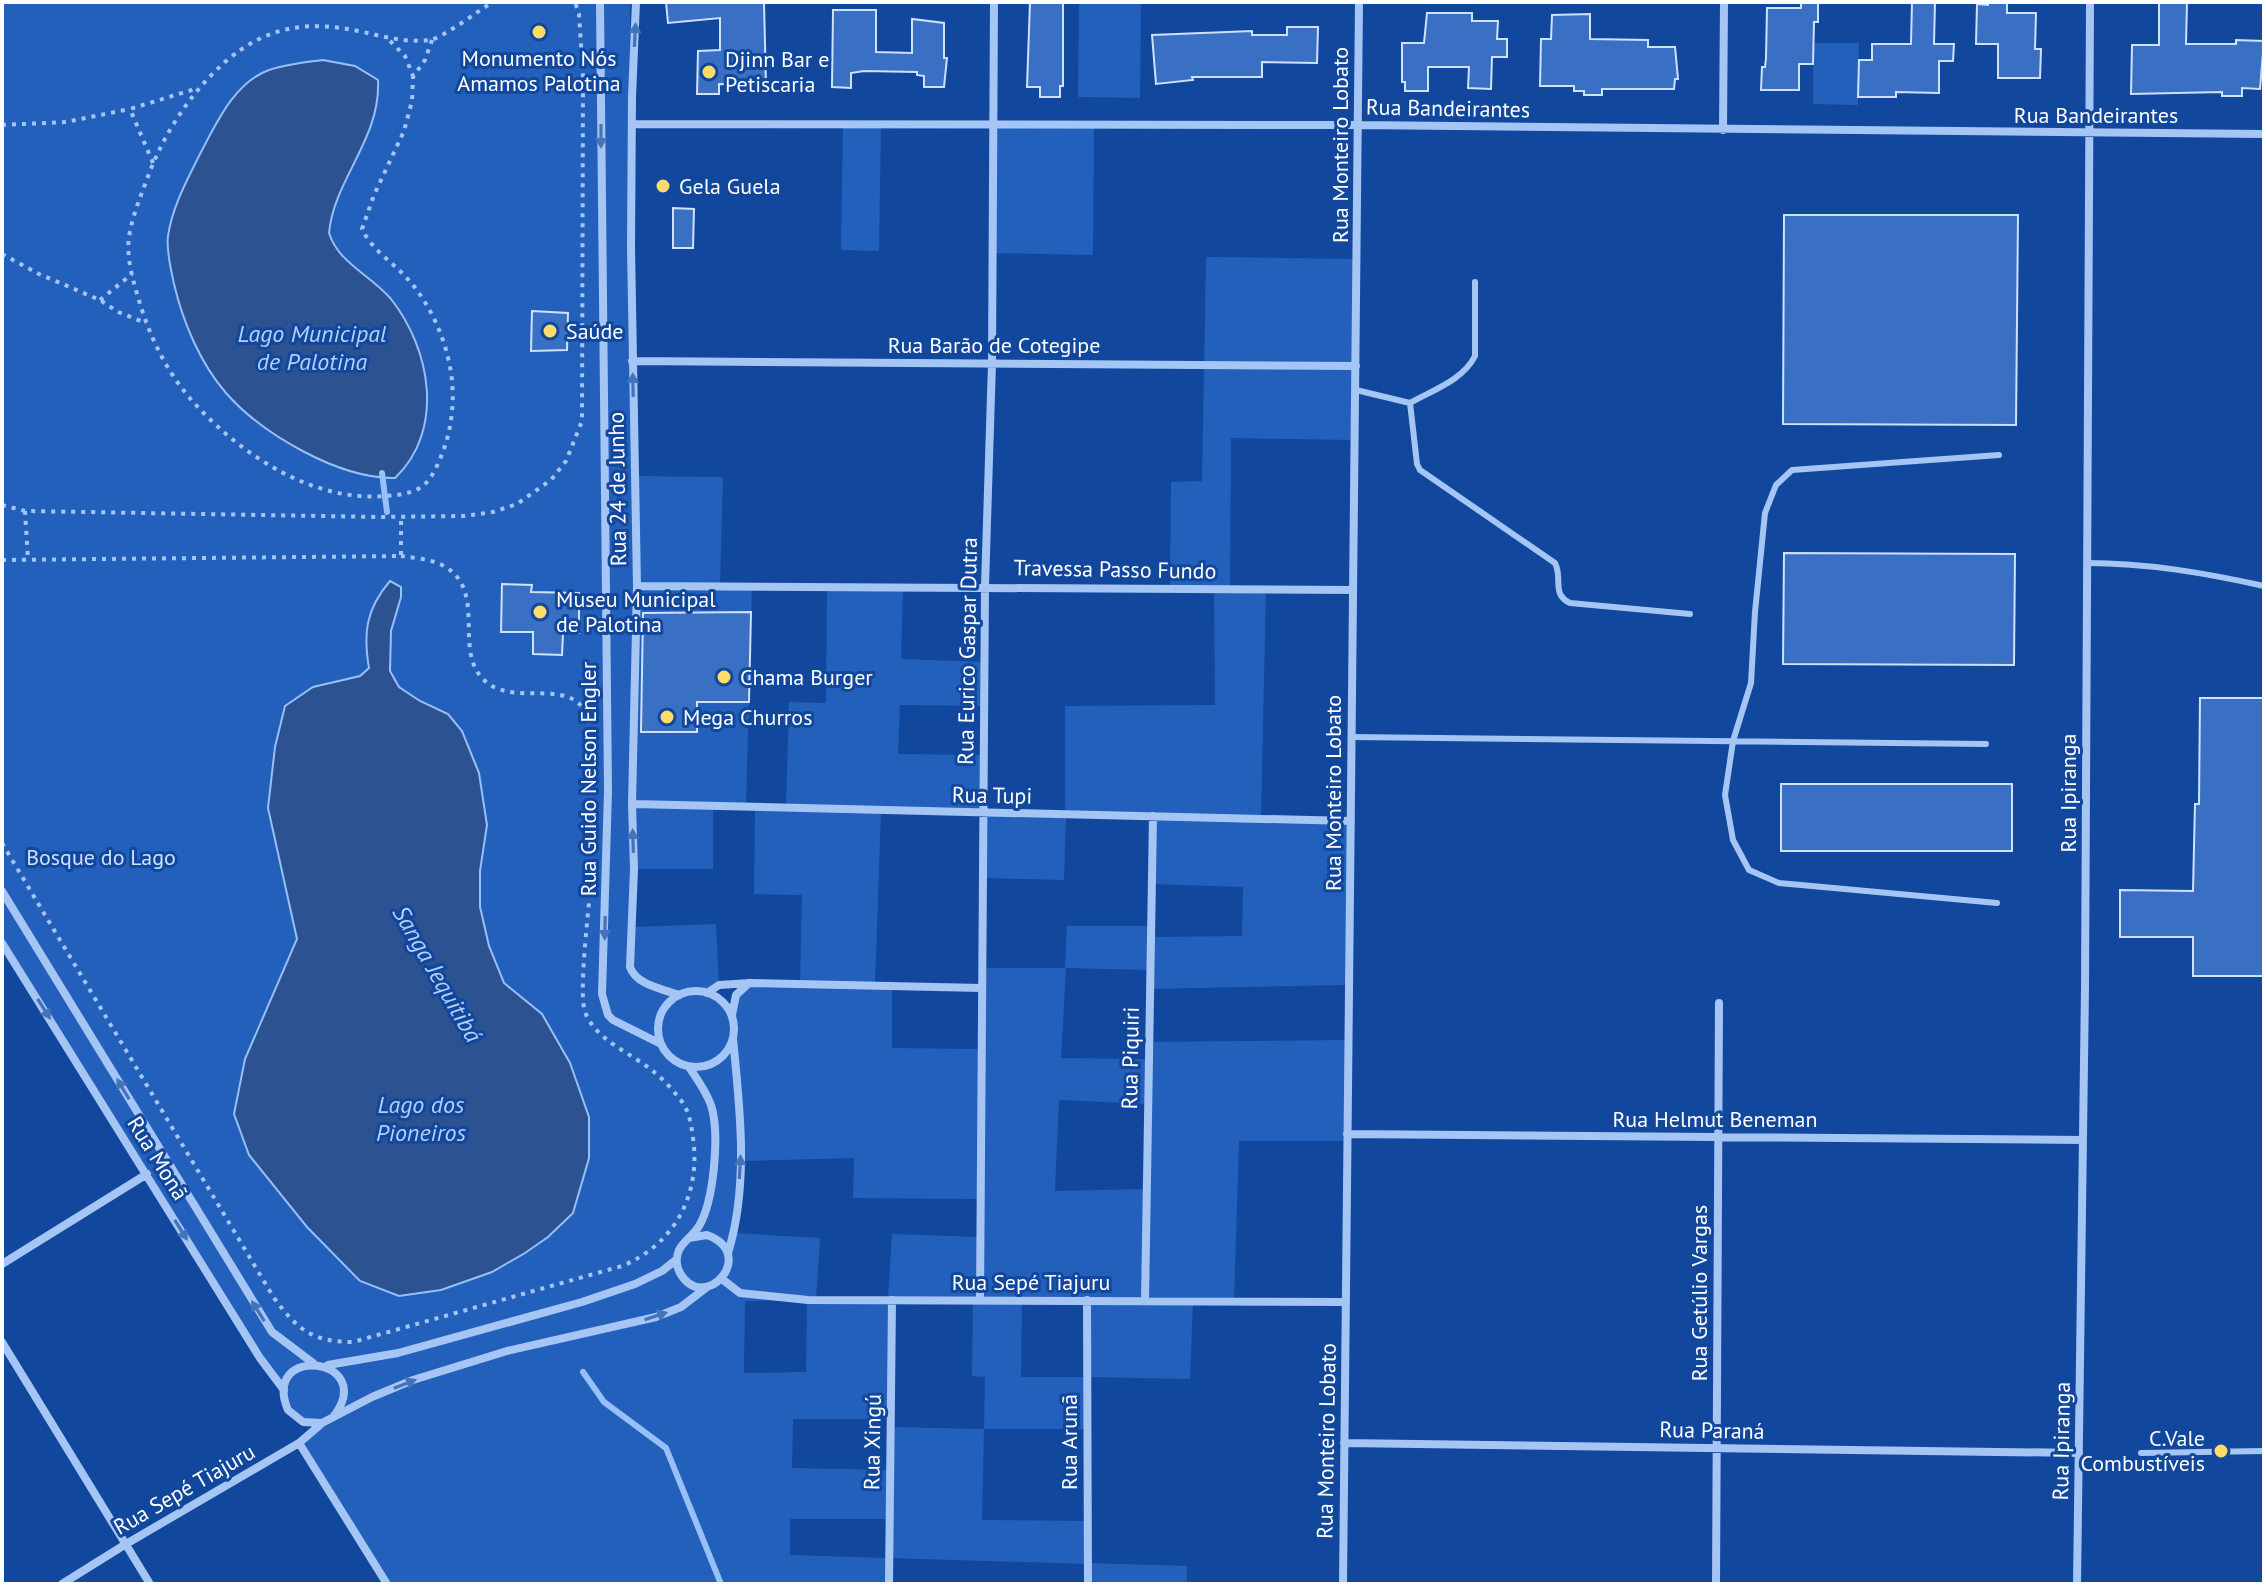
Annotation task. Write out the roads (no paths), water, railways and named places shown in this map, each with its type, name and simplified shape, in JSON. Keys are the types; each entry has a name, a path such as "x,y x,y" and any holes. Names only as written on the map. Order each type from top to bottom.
{"street":[{"name":"Rua Guido Nelson Engler","path":"600,2 608,775 602,994 608,1015 613,1020 661,1044"},
{"name":"Rua 24 de Junho","path":"636,2 632,124 632,361 637,586 630,967 633,975 640,980 679,995"},
{"name":"Rua Eurico Gaspar Dutra","path":"980,1300 985,586 992,363 994,2"},
{"name":"Rua Monteiro Lobato","path":"1343,1584 1359,2"},
{"path":"1723,130 1724,2"},
{"name":"Rua Ipiranga","path":"2077,1584 2090,2"},
{"name":"Rua Bandeirantes","path":"632,124 1359,125 2264,134"},
{"name":"Rua Barão de Cotegipe","path":"632,361 1356,366"},
{"name":"Travessa Passo Fundo","path":"637,586 1353,590"},
{"name":"Rua Tupi","path":"632,804 1351,821"},
{"name":"Rua Piquiri","path":"1145,1301 1153,816"},
{"path":"2,891 272,1332 337,1375 344,1392 334,1416"},
{"name":"Rua Monã","path":"2,943 260,1358 284,1390"},
{"path":"676,1260 662,1271 635,1284 582,1302 398,1353 343,1365 318,1364 297,1369 286,1382 284,1390 288,1410 303,1422 322,1423 413,1380 507,1351 656,1317 681,1307 722,1279 734,1234 741,1161 732,1017 736,995 750,983"},
{"path":"707,993 719,985 750,983 982,988"},
{"path":"732,1017 720,1000 707,993 689,992 671,1001 660,1016 658,1035 661,1044 677,1063 689,1067 700,1067 721,1058 733,1038"},
{"name":"Rua Getúlio Vargas","path":"1716,1584 1719,1003"},
{"path":"689,1067 712,1107 713,1179 699,1228 682,1245 676,1260 677,1269 688,1283 707,1287"},
{"name":"Rua Helmut Beneman","path":"1347,1134 2083,1140"},
{"path":"2,1264 147,1174"},
{"path":"689,1238 707,1235 717,1238 728,1253"},
{"name":"Rua Sepé Tiajuru","path":"722,1279 731,1289 754,1296 808,1300 1346,1302"},
{"name":"Rua Xingú","path":"889,1584 892,1300"},
{"name":"Rua Arunã","path":"1087,1300 1088,1584"},
{"path":"2,1342 150,1584"},
{"path":"303,1422 299,1443 387,1584"},
{"name":"Rua Sepé Tiajuru","path":"62,1584 299,1443 322,1423"},
{"name":"Rua Paraná","path":"1344,1443 2079,1453"}],"lane":[{"path":"1356,390 1410,403 1456,378 1470,366 1475,356 1475,282"},
{"path":"1410,403 1420,470 1555,563 1558,592 1562,599 1570,603 1690,614"},
{"path":"1997,903 1779,883 1749,870 1733,840 1725,795 1733,741 1751,683 1765,513 1776,485 1792,470 1999,455"},
{"path":"2087,563 2122,563 2194,572 2264,586"},
{"path":"1351,737 1986,744"},
{"path":"2141,1453 2264,1451"}],"water":[{"name":"Lago Municipal de Palotina","path":"323,60 355,66 378,80 372,121 339,195 329,233 340,253 391,299 405,319 423,365 427,390 421,437 411,459 395,478 350,471 326,462 281,438 241,408 208,369 194,342 178,298 169,260 168,236 177,204 228,104 246,84 269,70"},
{"name":"Lago dos Pioneiros","path":"390,581 401,587 401,597 391,631 390,671 399,687 448,714 462,731 479,773 487,825 480,871 480,907 489,946 504,983 542,1014 570,1063 589,1117 589,1158 573,1213 548,1237 492,1272 441,1290 399,1296 360,1281 307,1227 249,1155 234,1114 245,1059 297,939 268,808 275,747 285,706 313,687 360,676 369,668 366,644 368,622 376,601"}],"waterway":[{"path":"382,473 387,512"},
{"name":"Sanga Jequitibá","path":"583,1372 604,1402 666,1448 721,1584"}],"place":[{"name":"Monumento Nós Amamos Palotina","path":"539,32"},
{"name":"Djinn Bar e Petiscaria","path":"709,72"},
{"name":"Gela Guela","path":"663,186"},
{"name":"Saúde","path":"550,331"},
{"name":"Museu Municipal de Palotina","path":"540,612"},
{"name":"Chama Burger","path":"724,677"},
{"name":"Mega Churros","path":"667,717"},
{"name":"C.Vale Combustíveis","path":"2221,1451"}],"park label":[{"name":"Bosque do Lago","path":"101,857"}]}
